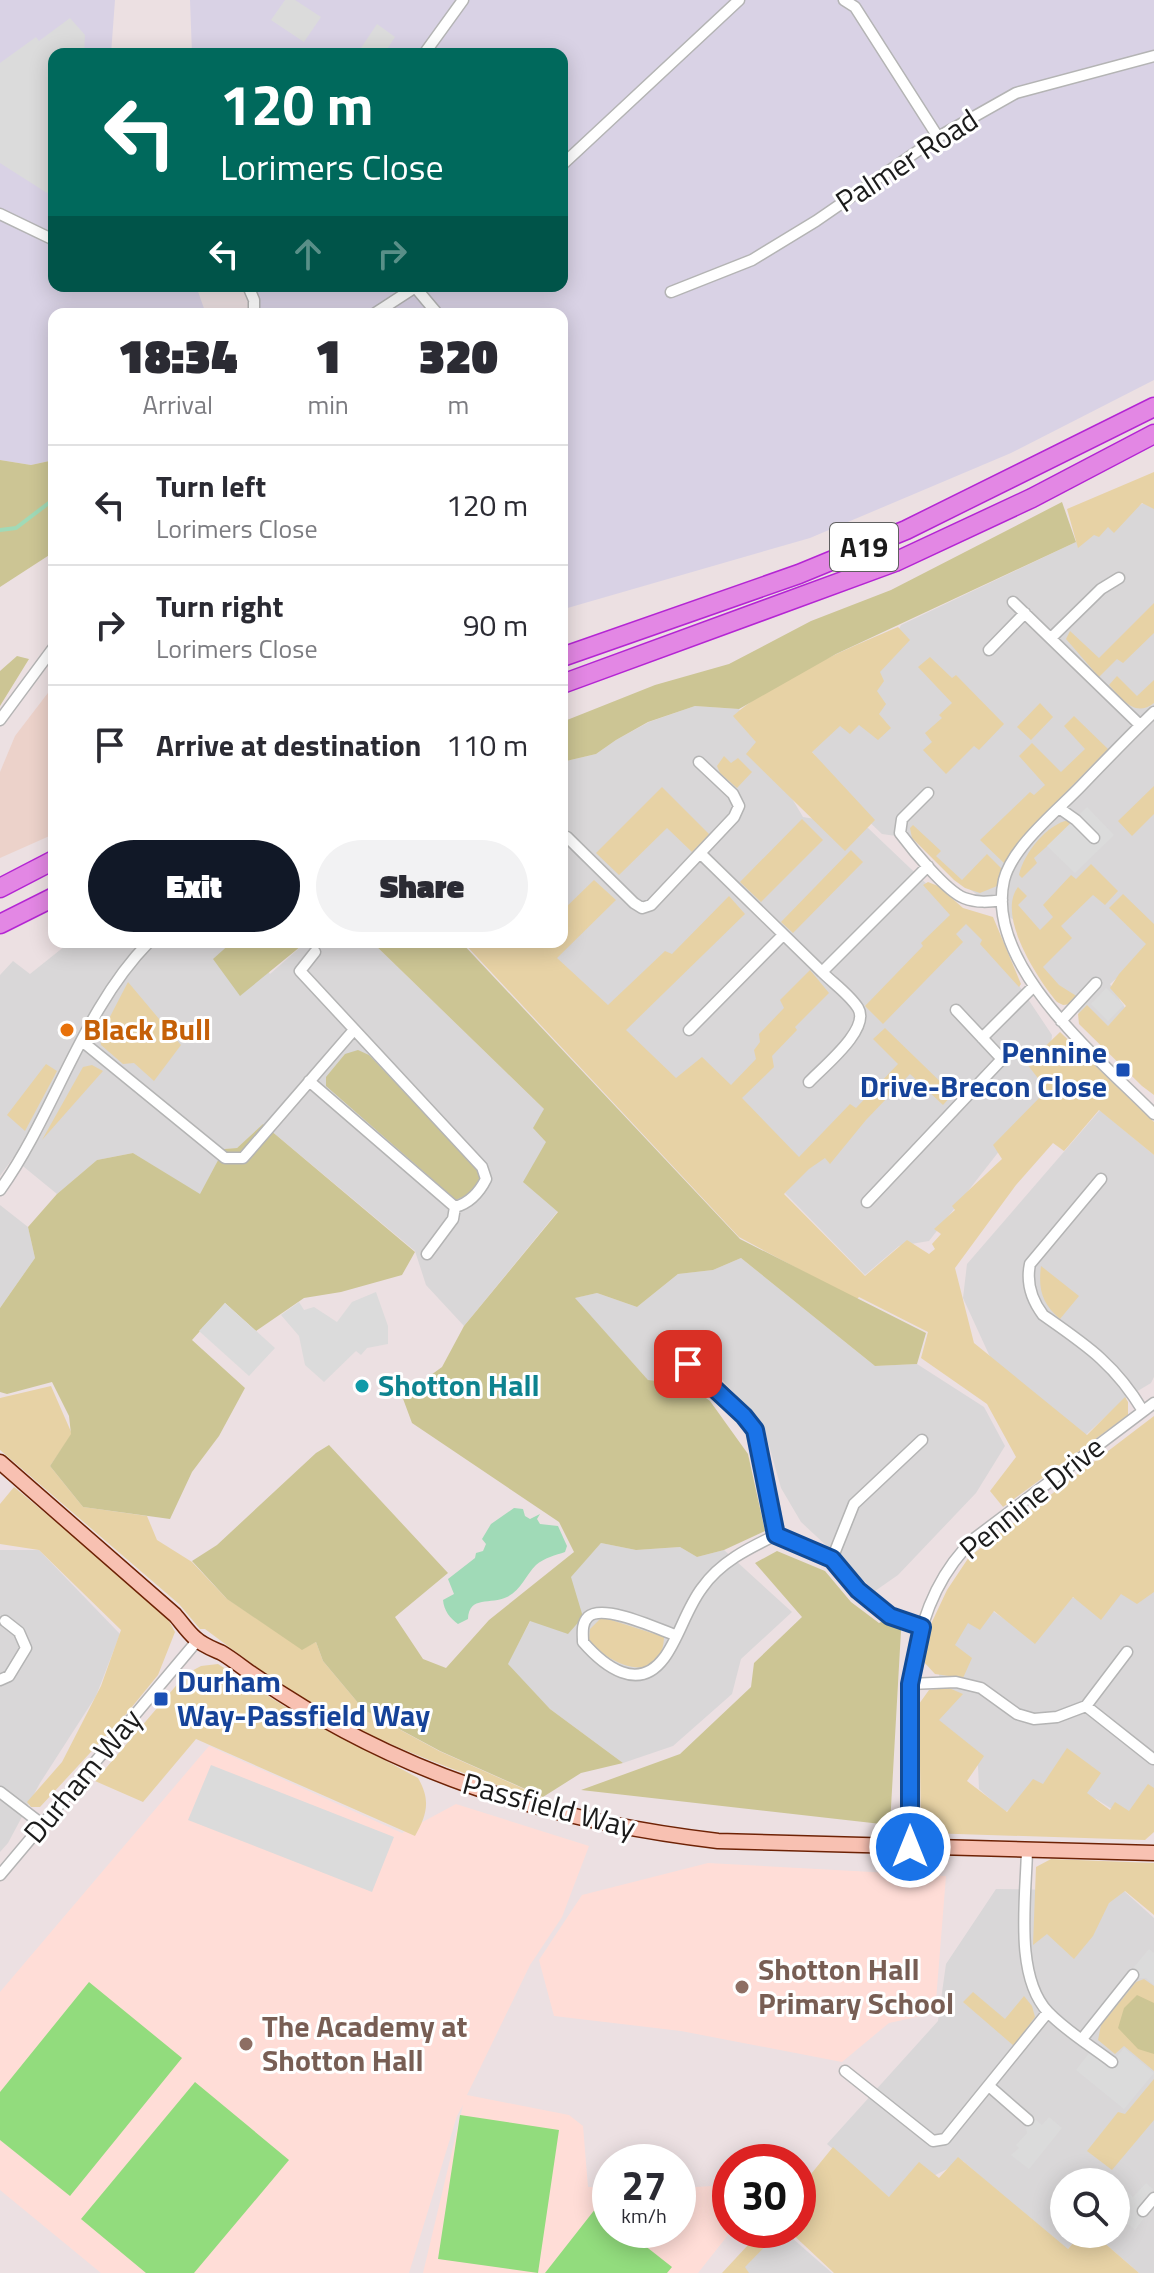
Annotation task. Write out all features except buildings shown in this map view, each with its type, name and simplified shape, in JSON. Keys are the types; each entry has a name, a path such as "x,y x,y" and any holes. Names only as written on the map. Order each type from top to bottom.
{"highway":[{"name":"A19","path":"568,655 799,574 906,530 1154,407"},
{"name":"A19","path":"568,682 895,562 1032,498 1154,434"},
{"path":"0,888 48,863"},
{"path":"0,924 48,900"}],"street":[{"path":"428,48 463,0"},
{"path":"568,159 739,0"},
{"path":"844,0 855,7 938,137"},
{"name":"Palmer Road","path":"671,292 752,260 816,221 938,137 1016,93 1154,56"},
{"path":"0,214 48,237"},
{"path":"383,308 407,292"},
{"path":"421,292 433,308"},
{"path":"1051,638 1101,589 1119,578"},
{"path":"1013,602 1140,725"},
{"path":"989,650 1025,613"},
{"path":"0,720 48,655"},
{"path":"1154,712 1032,836 1012,862 1004,879 1002,900 1013,945 1033,987 1061,1021 1154,1113"},
{"path":"568,838 634,903 642,908 651,905 734,817 739,806 733,794 699,762"},
{"path":"928,793 902,819 900,833 928,866 961,897 980,902 1002,900"},
{"path":"1059,808 1094,838"},
{"path":"701,854 858,1009 862,1021 856,1033 809,1082"},
{"path":"822,972 928,866"},
{"path":"689,1030 783,935"},
{"path":"0,1190 25,1151 97,1014 143,948"},
{"path":"315,952 300,971 482,1167 486,1179 479,1192 463,1205 455,1207"},
{"path":"1061,1021 1096,983"},
{"path":"982,1038 1033,987"},
{"path":"867,1202 1002,1059 956,1010"},
{"path":"83,1042 225,1158 243,1158 353,1031"},
{"path":"309,1081 455,1207"},
{"path":"1101,1179 1030,1264 1027,1278 1035,1304 1043,1315 1107,1363 1127,1384 1143,1411"},
{"path":"427,1254 453,1219 455,1207"},
{"path":"688,1364 755,1430 776,1535"},
{"name":"Pennine Drive","path":"910,1847 910,1684 922,1627 936,1591 956,1556 993,1524 1154,1403"},
{"path":"832,1559 854,1504 922,1440"},
{"name":"Passfield Way","path":"0,1462 175,1615 197,1641 224,1655 291,1701 362,1740 454,1781 529,1807 660,1834 718,1841 1154,1853"},
{"path":"675,1635 615,1614 599,1612 588,1617 582,1627 583,1642 608,1667 623,1674 640,1674 658,1667 701,1588 717,1570 743,1551 776,1535 832,1559 858,1590 890,1616 922,1627"},
{"path":"0,1680 9,1676 26,1648 19,1632 5,1621"},
{"name":"Durham Way","path":"0,1875 197,1641"},
{"path":"910,1684 956,1682 981,1688 1017,1714 1034,1719 1057,1717 1086,1706 1127,1652"},
{"path":"1086,1706 1153,1759"},
{"path":"0,1792 43,1825"},
{"path":"1027,1850 1026,1967 1032,1989 1048,2012 1112,2062"},
{"path":"1082,2039 1133,1975"},
{"path":"845,2071 933,2141 945,2139 1048,2012"},
{"path":"989,2086 1028,2120"},
{"path":"1143,2211 1154,2198"}],"shaded area":[{"path":"0,0 115,0 111,48 48,48 48,292 198,292 204,308 48,308 48,461 31,465 0,460"},
{"path":"190,0 1154,0 1154,380 1011,453 810,538 568,608 568,308 252,308 248,292 568,292 568,48 192,48"},
{"path":"285,0 295,0 321,17 304,42 271,20"},
{"path":"70,18 85,35 84,48 48,48 47,193 0,163 0,63 36,37 39,41"},
{"path":"377,24 395,37 388,48 361,48"},
{"path":"0,460 31,465 48,461 48,556 0,587"},
{"path":"1154,472 1154,509 1142,503 1114,533 1108,527 1099,537 1094,535 1078,548 1067,509"},
{"path":"1154,497 1154,946 1110,984 1125,1008 1100,1035 1042,975 1018,923 955,879 917,839 882,834 861,814 810,749 876,672 901,625 1076,542"},
{"path":"1062,502 1076,542 836,654 739,709 695,706 648,722 596,754 568,761 568,720 655,685 729,664 811,621 891,590"},
{"path":"1154,603 1154,633 1123,663 1117,659 1099,677 1066,639 1070,631 1099,658"},
{"path":"898,627 910,640 880,672 884,681 877,691 886,704 879,714 891,728 878,740 859,725 850,734 840,726 812,752 875,820 845,851 746,754 756,742 733,716 790,677"},
{"path":"17,656 29,659 0,706 0,671"},
{"path":"930,657 952,678 956,675 1004,724 979,750 974,746 946,774 923,750 932,742 925,733 942,718 939,715 952,703 918,667"},
{"path":"1117,676 1137,696 1154,680 1154,703 1141,708 1129,705 1109,685"},
{"path":"48,693 48,837 0,858 0,772 15,736"},
{"path":"1040,703 1053,717 1031,740 1017,727"},
{"path":"695,706 739,709 803,817 868,828 994,948 1052,1035 1047,1090 929,1241 899,1246 865,1275 785,1193 807,1169 672,1084 531,952 543,948 568,948 568,761 596,754 649,722"},
{"path":"1074,716 1108,749 1031,828 1005,864 980,840 1030,792 1034,795 1045,785 1019,756 1032,743 1061,772 1085,749 1064,726"},
{"path":"724,756 731,763 738,758 752,772 737,788 720,773 717,766"},
{"path":"1154,786 1154,814 1132,836 1118,821"},
{"path":"662,787 710,835 692,852 667,828 619,875 596,853"},
{"path":"1087,807 1114,835 1075,873 1047,846"},
{"path":"802,819 823,840 761,902 740,882"},
{"path":"1069,820 1074,822 1034,858 1037,863 1022,878 1019,875 1031,849 1045,833"},
{"path":"913,825 941,851 936,856 962,880 987,854 1002,869 997,886 980,893 965,888 912,838 910,828"},
{"path":"851,850 863,862 793,933 781,922"},
{"path":"1091,864 1118,891 1105,905 1093,895 1061,926 1072,938 1043,967 1059,985 1078,997 1072,1004 1063,1005 1049,992 1022,947 1012,914 1013,899 1018,887 1027,896 1018,905 1040,930 1053,917 1043,905 1071,875 1076,879"},
{"path":"594,880 616,900 568,947 568,905"},
{"path":"928,882 938,886 963,908 993,917 1021,984 1019,987 966,924 956,934 963,942 883,1024 865,1006 950,915 923,885"},
{"path":"1123,894 1154,924 1154,1095 1079,1024 1078,1014 1087,1005 1108,1026 1126,1006 1110,988 1146,944 1109,908"},
{"path":"729,896 745,914 626,1030 676,1078 702,1057 731,1085 756,1059 754,1050 760,1042 759,1034 784,1008 780,1000 810,970 829,993 795,1027 797,1030 772,1056 774,1067 742,1098 799,1157 850,1104 856,1108 898,1064 873,1039 885,1028 953,1094 943,1105 910,1074 830,1164 825,1158 784,1194 865,1276 907,1240 929,1254 935,1249 932,1244 941,1234 934,1229 955,1210 952,1206 1002,1159 993,1145 1047,1090 1027,1064 1060,1032 1154,1122 1154,1155 1099,1110 1064,1151 1053,1143 1016,1185 955,1268 974,1343 1087,1435 1125,1397 1128,1402 1128,1415 1003,1507 990,1491 1016,1457 987,1404 921,1358 928,1332 859,1297 856,1300 739,1237 469,948 567,948 557,958 608,1005 665,951 672,954"},
{"path":"62,948 250,948 270,974 299,948 378,948 545,1110 546,1142 558,1211 464,1326 426,1285 415,1251 263,1124 237,1148 224,1149 200,1195 133,1153 97,1160 57,1194 13,1158 0,1176 0,975 13,961 30,974"},
{"path":"225,948 299,948 240,996 213,959"},
{"path":"378,948 467,948 740,1239 926,1333 917,1364 875,1366 741,1258 713,1270 678,1274 637,1307 597,1293 575,1298 648,1380 687,1384 710,1401 748,1454 765,1531 724,1550 697,1557 680,1547 636,1550 601,1543 571,1577 583,1617 568,1634 530,1621 508,1664 550,1709 623,1763 581,1773 543,1797 440,1751 364,1710 323,1661 316,1642 302,1650 227,1599 192,1561 217,1545 316,1453 329,1445 448,1573 395,1617 423,1659 446,1668 489,1620 574,1552 559,1522 412,1423 402,1396 442,1367 464,1326 558,1212 523,1182 546,1142 533,1128 544,1109"},
{"path":"128,982 181,1045 154,1081 134,1063 123,1064 101,1045 100,1036"},
{"path":"1106,988 1124,1005 1108,1021 1091,1004"},
{"path":"358,1050 369,1055 478,1169 481,1180 475,1191 456,1200 326,1086 326,1077 345,1054"},
{"path":"46,1064 57,1071 25,1131 7,1115"},
{"path":"92,1065 103,1071 42,1140 83,1067"},
{"path":"1100,1110 1154,1155 1154,1377 1151,1383 1126,1398 1078,1442 991,1359 963,1298 967,1264"},
{"path":"263,1124 415,1252 402,1275 341,1292 304,1298 256,1331 225,1303 192,1340 245,1388 219,1436 192,1472 170,1519 83,1507 50,1466 71,1434 69,1416 52,1382 7,1394 0,1392 0,1308 35,1258 28,1227 57,1194 97,1160 133,1153 200,1194 224,1149 237,1148"},
{"path":"0,1205 28,1227 35,1258 0,1308"},
{"path":"741,1258 875,1366 917,1364 984,1407 1005,1446 976,1493 898,1575 875,1591 801,1522 781,1488 764,1428 715,1371 687,1384 648,1380 574,1298 597,1293 637,1307 678,1274 713,1270"},
{"path":"1041,1266 1079,1296 1060,1319 1043,1296"},
{"path":"376,1292 388,1326 388,1344 367,1348 361,1355 356,1351 324,1382 305,1365 299,1336 281,1315 299,1302 304,1310 314,1307 337,1322 352,1302"},
{"path":"225,1303 275,1348 249,1376 199,1331"},
{"path":"51,1386 72,1434 50,1466 83,1507 147,1516 157,1540 192,1562 226,1598 302,1649 316,1642 323,1661 364,1710 439,1751 542,1797 542,1802 424,1758 338,1719 257,1668 205,1629 200,1629 179,1604 0,1450 0,1398"},
{"path":"1154,1416 1154,1592 1137,1604 1121,1594 1101,1620 1073,1597 1035,1644 994,1611 980,1630 968,1623 955,1645 972,1658 963,1678 935,1674 923,1661 931,1624 947,1590 969,1557"},
{"path":"14,1487 116,1572 169,1621 175,1632 158,1675 40,1807 31,1807 27,1802 62,1762 101,1686 121,1630 39,1550 0,1544 0,1504"},
{"path":"514,1508 523,1509 530,1519 540,1514 537,1519 540,1524 558,1526 567,1546 565,1552 536,1565 507,1597 472,1607 468,1619 458,1624 448,1614 443,1600 454,1594 448,1579 475,1558 476,1553 483,1551 486,1544 482,1539 491,1524"},
{"path":"601,1543 636,1550 680,1547 697,1557 724,1550 792,1612 741,1659 732,1694 673,1746 623,1763 550,1709 507,1664 531,1620"},
{"path":"0,1550 39,1550 120,1634 96,1696 0,1852"},
{"path":"777,1551 825,1571 851,1602 879,1623 902,1613 890,1825 581,1790 680,1754 751,1687 754,1663 802,1617 755,1563"},
{"path":"1154,1589 1154,1816 1134,1823 1096,1799 1047,1786 1005,1812 979,1789 978,1766 936,1721 942,1634 991,1610 1030,1636 1071,1598"},
{"path":"602,1617 664,1637 661,1653 654,1662 644,1667 632,1667 608,1657 589,1639 590,1629"},
{"path":"218,1664 284,1706 418,1778 425,1793 426,1807 415,1836 196,1739 143,1802 95,1781 186,1674 201,1666"},
{"path":"949,1688 963,1694 939,1720 984,1756 967,1781 1007,1812 1033,1779 1043,1784 1067,1748 1101,1773 1087,1793 1110,1810 1115,1802 1129,1811 1148,1784 1154,1788 1154,1832 1145,1840 927,1833 921,1827 919,1704 929,1690"},
{"name":"The Academy at Shotton Hall","path":"209,1746 402,1833 456,1804 589,1846 562,1917 530,1965 467,2095 569,2115 583,2126 588,2187 592,2187 592,2248 696,2248 696,2187 712,2186 712,2248 718,2248 698,2273 423,2273 463,2105 409,2273 101,2273 0,2190 0,1992"},
{"path":"211,1765 394,1837 372,1892 188,1820"},
{"path":"1051,1859 1154,1863 1154,1915 1125,1891 1109,1903 1093,1936 1074,1959 1047,1934 1033,1945 1036,1867"},
{"name":"Shotton Hall Primary School","path":"708,1863 946,1876 935,2013 889,2023 842,2062 681,2031 554,2016 539,1960 582,1895"},
{"path":"996,1889 1124,1891 1154,1918 1154,2273 1139,2273 1110,2248 1130,2248 1130,2168 1050,2168 1050,2237 963,2161 890,2198 827,2144 938,2021 946,1964"},
{"path":"1149,1949 1154,1953 1154,1985 1130,1972"},
{"path":"1144,1979 1154,1986 1154,2071 1124,2046 1115,2054 1098,2040 1101,2025 1136,1982"},
{"path":"973,1992 1005,2019 1024,1996 1032,2006 1035,2017 1014,2046 963,2002"},
{"path":"1137,1995 1154,2003 1154,2054 1138,2049 1118,2028 1124,2008"},
{"path":"1124,2048 1154,2073 1124,2109 1076,2070 1090,2052 1108,2067"},
{"path":"1154,2079 1154,2120 1114,2168 1109,2168 1087,2151 1118,2112 1125,2114"},
{"path":"1031,2116 1042,2125 1049,2117 1062,2128 1029,2169 1011,2155 1027,2133 1025,2123"},
{"path":"833,2147 889,2197 919,2162 939,2178 958,2157 1050,2234 1050,2248 1110,2248 1139,2273 834,2273 807,2248 816,2248 816,2168"},
{"path":"1146,2183 1153,2189 1140,2206 1147,2214 1135,2230 1130,2226 1130,2194 1133,2197"},
{"path":"745,2248 763,2248 745,2267 749,2273 722,2273"},
{"path":"762,2248 804,2248 832,2273 738,2273"}],"green space":[{"path":"89,1982 182,2058 70,2196 0,2140 0,2092"},
{"path":"195,2082 289,2160 194,2273 146,2273 81,2219"},
{"path":"460,2115 559,2130 538,2273 438,2259"},
{"path":"592,2213 592,2248 648,2248 672,2267 667,2273 545,2273"}],"waterway":[{"path":"0,530 16,528 48,504"}],"place":[{"name":"Black Bull","path":"67,1030"},
{"name":"Pennine Drive-Brecon Close","path":"1123,1070"},
{"name":"Shotton Hall","path":"362,1386"},
{"name":"Durham Way-Passfield Way","path":"161,1699"},
{"name":"Shotton Hall Primary School","path":"742,1987"},
{"name":"The Academy at Shotton Hall","path":"246,2044"}],"route":[{"path":"688,1364 755,1430 776,1535 832,1559 858,1590 890,1616 922,1627 910,1684 910,1847"}]}
